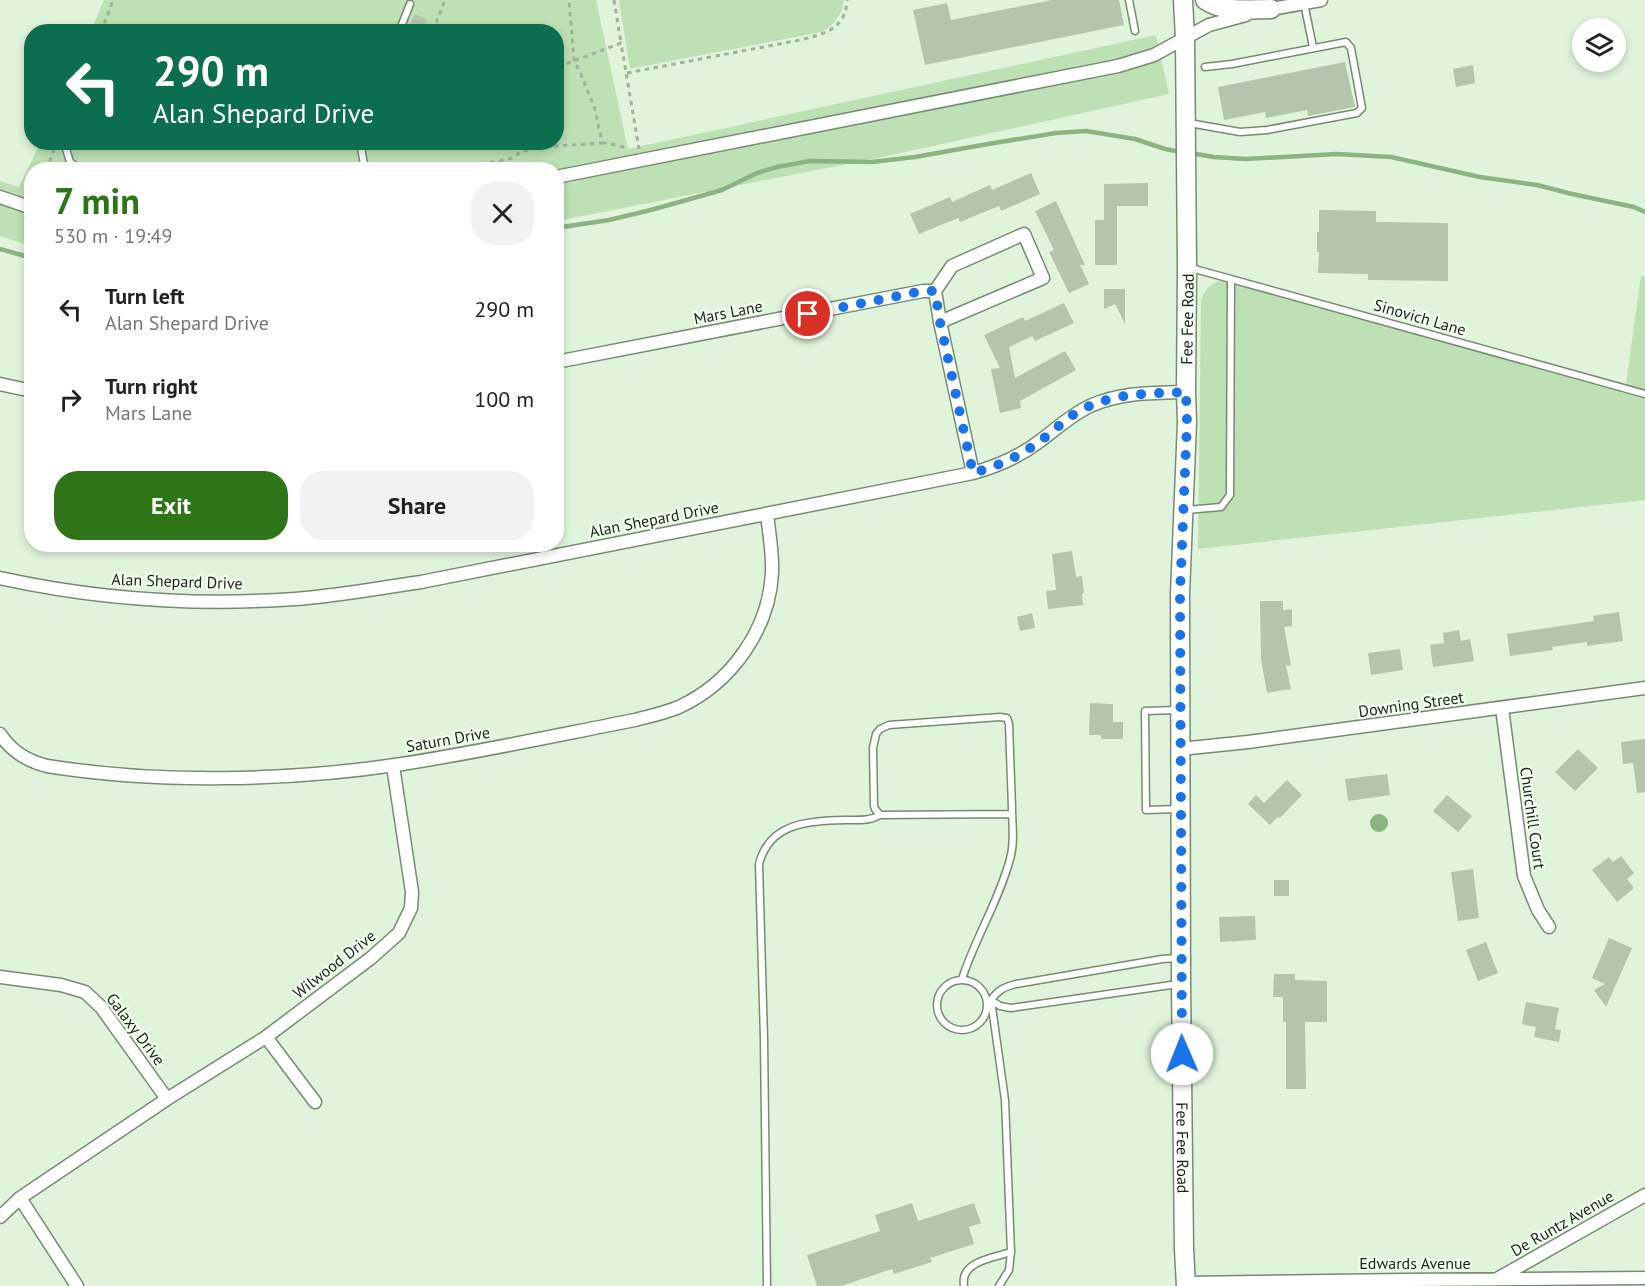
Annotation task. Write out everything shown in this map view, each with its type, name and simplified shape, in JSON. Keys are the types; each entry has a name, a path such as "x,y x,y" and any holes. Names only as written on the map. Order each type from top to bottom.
{"street":[{"name":"Fee Fee Road","path":"1182,0 1185,38 1187,422 1180,594 1180,749 1186,1285"},
{"path":"1205,0 1224,8 1271,9"},
{"path":"564,175 1118,66 1154,55 1209,26 1232,18 1321,0"},
{"path":"0,197 24,204"},
{"path":"940,322 1043,279 1024,234 952,266 935,291 940,322 973,473"},
{"name":"Mars Lane","path":"564,360 923,291 935,291"},
{"path":"0,384 24,389"},
{"name":"Alan Shepard Drive","path":"0,578 142,599 200,601 295,599 421,582 973,473 1017,457 1078,412 1103,401 1132,394 1186,392"},
{"name":"Saturn Drive","path":"0,734 19,755 36,763 61,768 116,774 248,777 326,773 393,766 663,713 680,707 717,681 740,659 760,625 768,600 772,574 766,514"},
{"name":"Downing Street","path":"1180,749 1645,688"},
{"name":"Churchill Court","path":"1502,708 1524,876 1538,910 1549,927"},
{"name":"Wilwood Drive","path":"0,1217 20,1198 167,1099 266,1037 371,958 399,933 411,908 412,892 393,766"},
{"name":"Galaxy Drive","path":"0,977 61,985 85,992 101,1006 167,1099"},
{"path":"266,1037 315,1102"},
{"name":"De Runtz Avenue","path":"1496,1279 1645,1195"},
{"path":"20,1198 77,1286"},
{"name":"Edwards Avenue","path":"1186,1285 1645,1278"}],"lane":[{"path":"1129,0 1135,31"},
{"path":"1304,3 1313,47"},
{"path":"402,24 410,4"},
{"path":"1186,126 1240,132 1267,130 1357,113 1362,108 1351,48 1346,42 1205,67"},
{"name":"Sinovich Lane","path":"1187,267 1645,394"},
{"path":"1183,511 1221,507 1230,495 1231,279"},
{"path":"1181,710 1144,711 1146,810 1181,809"},
{"path":"880,816 874,806 873,748 876,734 880,729 889,725 1007,718 1010,724 1011,856 1001,891 969,956 962,979"},
{"path":"767,1286 759,864 762,855 778,834 793,826 814,822 873,819 880,816 1012,814"},
{"path":"999,1286 1009,1270 1011,1252 1008,1128 989,1000 978,985 962,979 946,984 941,990 936,1006 942,1021 956,1029 964,1030 979,1023 989,1000 997,991 1006,986 1162,959 1181,958"},
{"path":"989,1000 1000,1006 1011,1008 1181,984"},
{"path":"964,1286 963,1276 971,1266 1011,1252"}],"path":[{"path":"104,24 113,0"},
{"path":"437,24 445,0"},
{"path":"564,144 602,143 595,109 574,60 569,0"},
{"path":"614,0 639,151"},
{"path":"627,73 800,40 825,33 842,20 847,8 847,0"},
{"path":"564,64 621,43"},
{"path":"493,162 512,158 527,150"}],"shaded area":[{"path":"104,0 596,0 628,149 1156,35 1169,94 878,158 564,220 564,162 31,162 37,150 564,150 564,24 94,24"},
{"path":"619,0 844,0 837,19 821,32 630,69"},
{"path":"24,177 24,244 0,236 0,181 19,187"},
{"path":"1641,276 1645,276 1645,500 1198,549 1201,300 1213,284 1220,281 1625,391"},
{"path":"1375,814 1383,814 1388,819 1386,830 1375,832 1370,827 1370,819"}],"building":[{"path":"1052,0 1119,0 1124,25 925,65 913,10 947,3 951,20"},
{"path":"415,14 427,20 425,24 410,24"},
{"path":"1345,62 1355,107 1308,116 1307,110 1266,118 1265,112 1224,120 1218,87"},
{"path":"1473,65 1475,83 1456,87 1453,69"},
{"path":"1031,173 1040,194 1001,211 999,206 960,222 958,218 919,234 910,214 950,197 952,202 990,185 992,190"},
{"path":"1148,183 1148,206 1117,206 1117,265 1095,265 1095,220 1104,220 1104,184"},
{"path":"1056,201 1085,265 1080,265 1089,284 1069,293 1049,252 1054,250 1035,211"},
{"path":"1319,210 1376,211 1376,222 1448,223 1448,281 1368,280 1368,274 1318,273"},
{"path":"1104,289 1125,289 1125,324 1115,304 1104,309"},
{"path":"1064,303 1074,323 1035,341 1032,336 1009,347 1015,378 1065,351 1076,370 1020,401 1021,408 1000,413 991,369 1000,368 984,335 1023,317 1025,321"},
{"path":"1072,551 1076,577 1082,576 1083,605 1048,609 1046,591 1056,590 1052,554"},
{"path":"1260,601 1283,601 1283,610 1292,609 1292,626 1284,627 1291,665 1286,666 1291,689 1267,693 1261,659"},
{"path":"1619,612 1623,641 1587,646 1587,642 1510,656 1507,634 1594,621 1593,616"},
{"path":"1032,613 1035,628 1020,631 1017,617"},
{"path":"1459,630 1461,641 1470,639 1474,661 1433,667 1430,645 1444,643 1443,633"},
{"path":"1400,649 1403,670 1371,675 1368,653"},
{"path":"1090,703 1113,704 1113,722 1123,722 1123,739 1101,739 1101,735 1089,735"},
{"path":"1645,739 1645,792 1637,793 1633,763 1623,764 1621,742"},
{"path":"1578,749 1598,768 1575,791 1555,772"},
{"path":"1387,774 1390,795 1348,801 1345,779"},
{"path":"1287,780 1302,795 1270,825 1248,804 1256,795 1264,803"},
{"path":"1447,795 1472,816 1458,832 1433,811"},
{"path":"1621,856 1634,873 1627,879 1634,888 1617,902 1592,870 1609,857 1613,862"},
{"path":"1473,869 1479,918 1458,921 1451,872"},
{"path":"1274,880 1289,880 1289,896 1274,896"},
{"path":"1255,916 1256,940 1220,942 1219,917"},
{"path":"1609,938 1632,948 1606,1007 1594,990 1605,984 1592,978"},
{"path":"1486,942 1498,973 1478,981 1466,950"},
{"path":"1274,974 1295,974 1295,980 1327,981 1327,1022 1305,1022 1306,1089 1286,1089 1286,1022 1283,1022 1283,997 1273,997"},
{"path":"1526,1002 1559,1008 1555,1029 1561,1030 1559,1042 1534,1037 1536,1027 1522,1024"},
{"path":"912,1203 918,1221 974,1203 981,1223 969,1227 974,1244 930,1258 932,1262 894,1274 892,1269 841,1286 817,1286 807,1255 880,1231 875,1215"}],"waterway":[{"path":"564,227 609,220 651,210 722,190 757,173 810,161 872,162 1056,133 1086,131 1135,139 1181,152"},
{"path":"1190,153 1245,159 1337,154 1391,157 1480,177 1537,185 1634,207 1645,212"},
{"path":"0,249 24,256"}],"route":[{"path":"808,314 923,291 935,291 973,473 1017,457 1089,406 1118,396 1186,392 1187,422 1180,594 1182,1054"}]}
